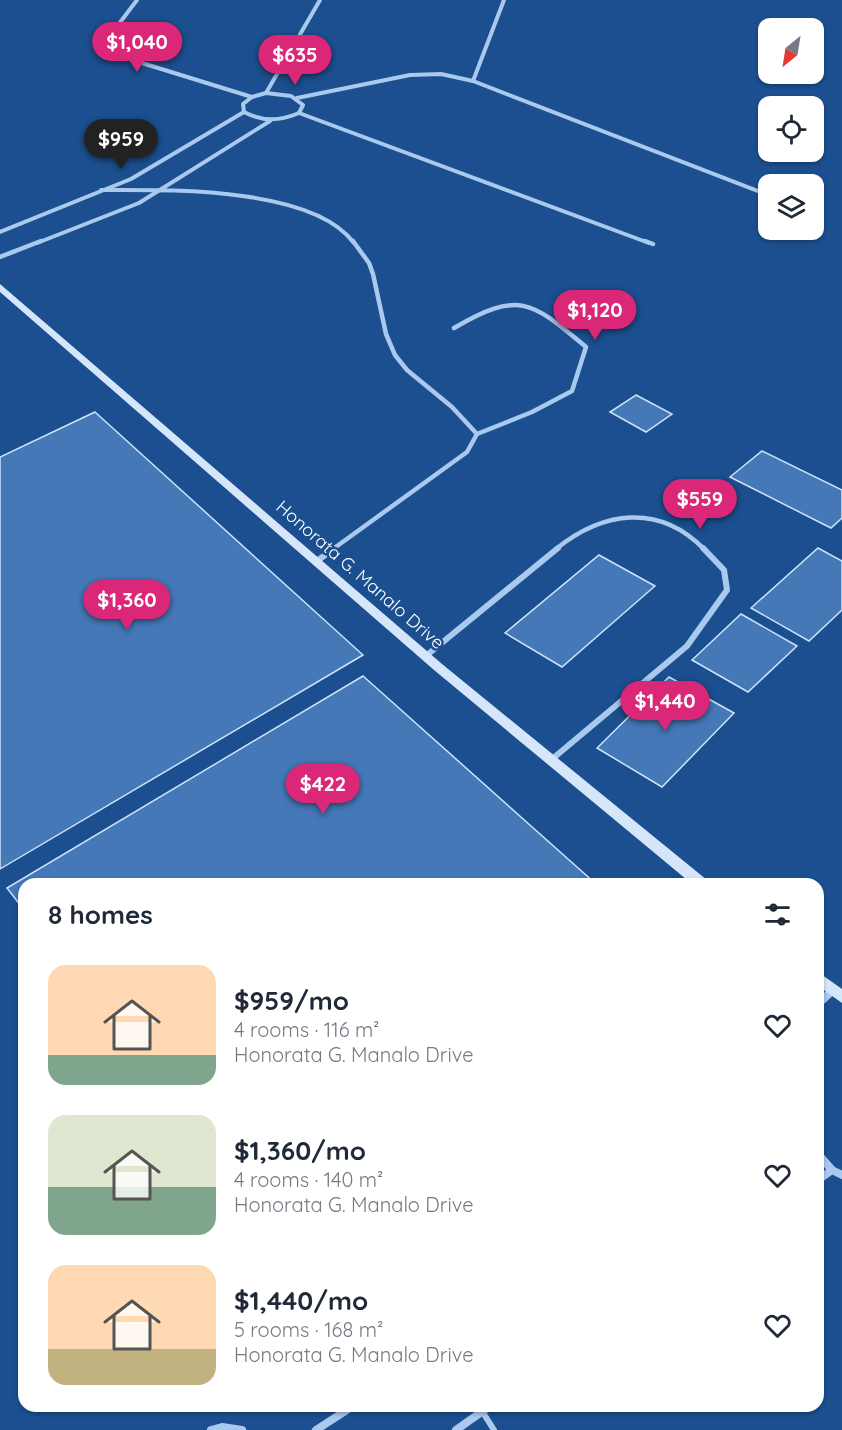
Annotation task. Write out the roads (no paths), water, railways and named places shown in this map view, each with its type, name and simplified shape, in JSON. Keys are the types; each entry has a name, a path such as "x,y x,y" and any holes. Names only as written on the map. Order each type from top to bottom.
{"street":[{"path":"138,0 106,40 106,48 116,55 252,97"},
{"path":"266,93 320,0"},
{"path":"473,81 504,0"},
{"path":"297,98 410,75 441,74 473,81 758,191"},
{"path":"266,93 283,93 297,98 303,105 299,112 287,118 270,121 254,118 244,112 243,104 252,97 266,93"},
{"path":"0,232 131,178 244,112"},
{"path":"299,112 653,244"},
{"path":"0,257 139,203 162,191 270,121"},
{"path":"101,190 195,191 279,201 317,215 355,241 370,264 394,354 412,375 452,407 477,434"},
{"name":"Honorata G. Manalo Drive","path":"0,287 133,405 550,761 695,878"},
{"path":"317,561 467,452 477,434 532,412 572,391 586,347 556,322 530,305 510,301 484,309 454,328"},
{"path":"427,655 576,533 615,518 643,517 679,528 701,546 724,570 728,590 687,646 550,761"},
{"path":"824,983 838,994 824,1001"},
{"path":"824,1161 832,1170 842,1175"},
{"path":"824,1176 832,1170"},
{"path":"316,1430 344,1412"},
{"path":"456,1430 481,1412"},
{"path":"211,1430 222,1427 242,1430"}],"lane":[{"path":"483,1412 494,1430"}]}
